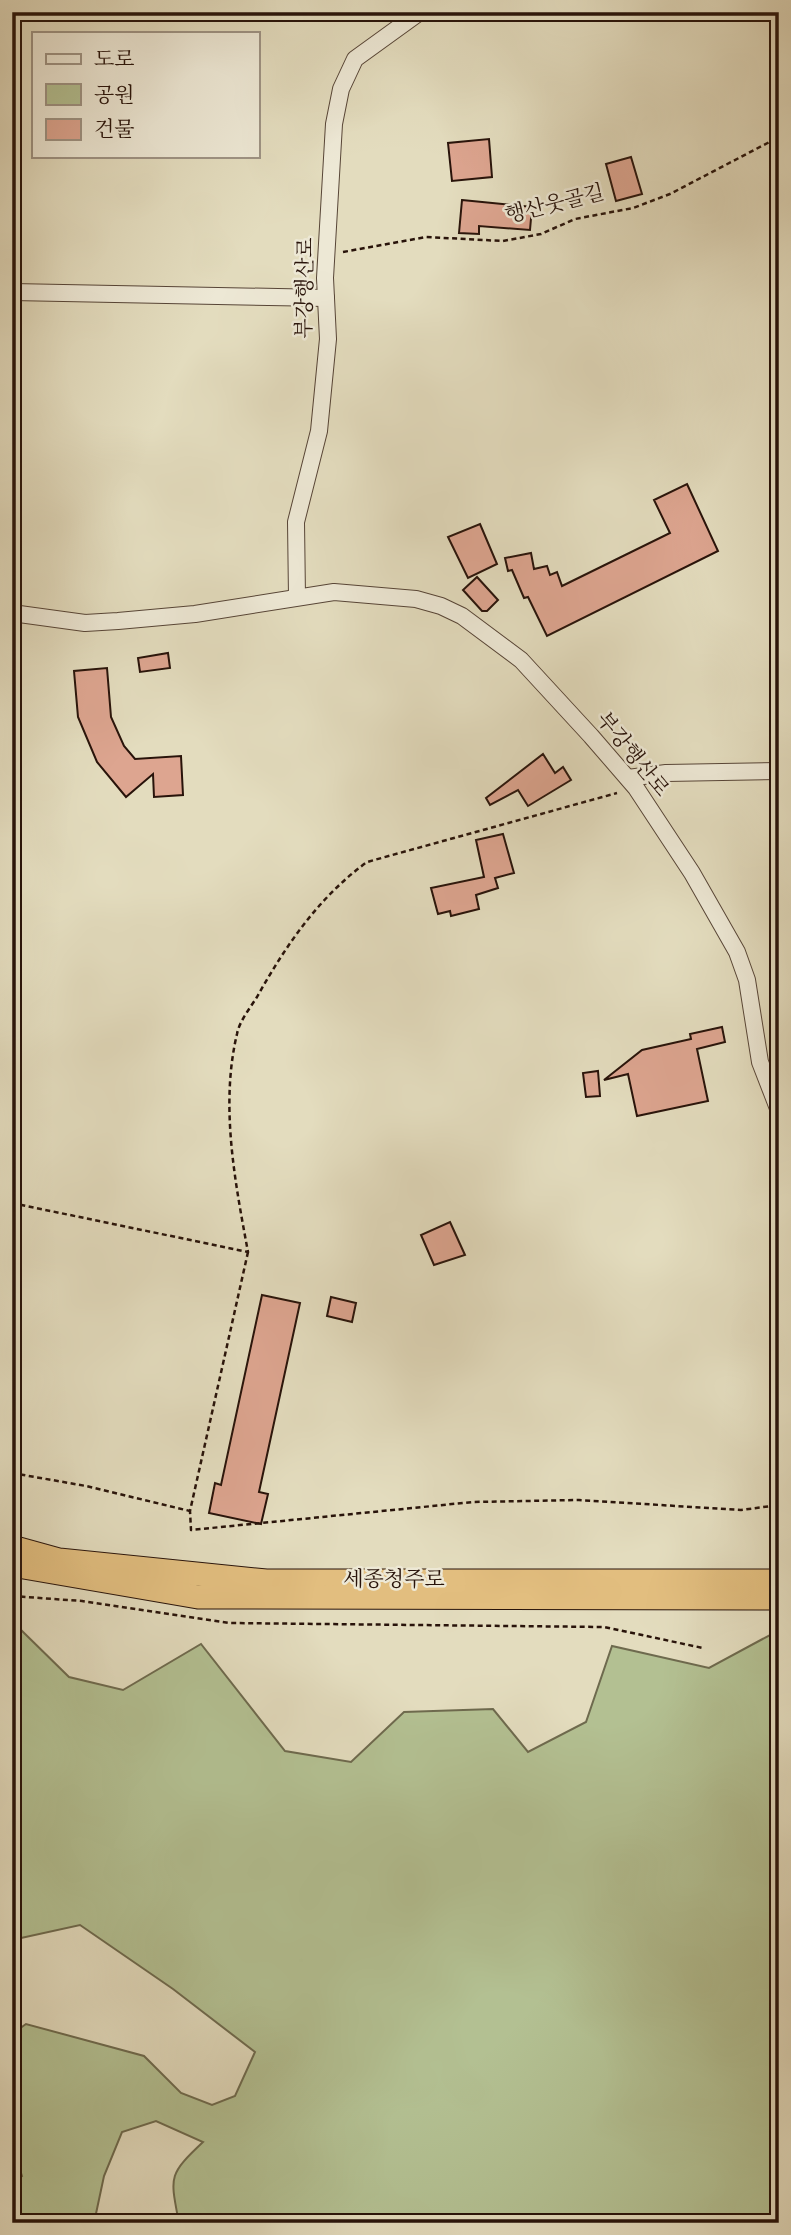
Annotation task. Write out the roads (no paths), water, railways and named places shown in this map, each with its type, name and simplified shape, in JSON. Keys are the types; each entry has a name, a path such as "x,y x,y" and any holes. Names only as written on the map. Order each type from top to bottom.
{"highway":[{"name":"세종청주로","path":"12,1547 59,1560 266,1581 779,1581"},
{"name":"세종청주로","path":"12,1565 198,1597 779,1598"}],"street":[{"name":"부강행산로","path":"297,597 296,522 319,431 328,339 327,256 334,124 341,89 355,60 420,12"},
{"path":"12,292 326,298"},
{"name":"부강행산로","path":"12,613 85,624 195,614 334,592 416,600 441,606 461,615 522,660 632,783 692,873 737,952 747,980 760,1062 779,1111"},
{"path":"632,783 666,773 779,771"}]}
